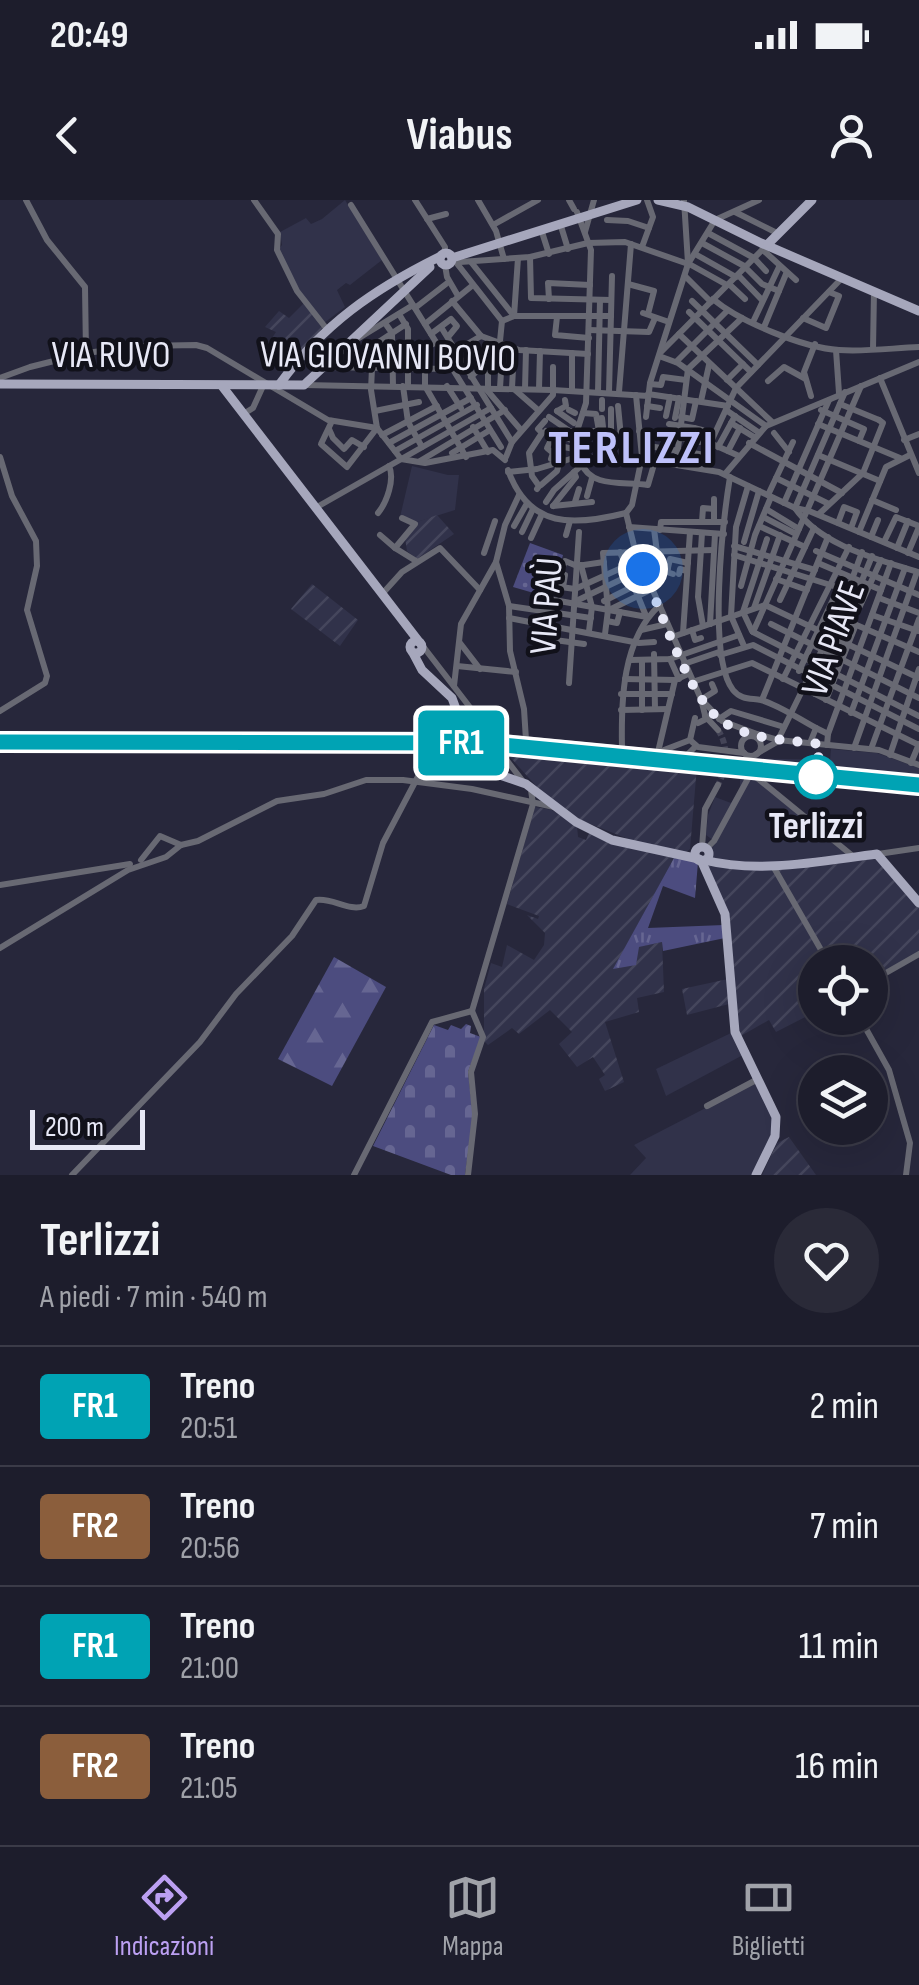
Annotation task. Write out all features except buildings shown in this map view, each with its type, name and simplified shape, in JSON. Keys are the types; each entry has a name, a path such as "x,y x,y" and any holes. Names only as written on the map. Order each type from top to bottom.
{"main road":[{"path":"286,387 326,328 394,274 430,266 616,200"},
{"path":"592,207 636,200"},
{"path":"658,200 683,202 765,247 919,311"},
{"path":"765,247 812,200"},
{"path":"498,239 560,222 576,212"},
{"path":"413,270 448,259"},
{"path":"304,385 430,266"},
{"name":"VIA RUVO","path":"0,381 222,386"},
{"name":"VIA GIOVANNI BOVIO","path":"222,386 304,385"},
{"path":"222,386 409,628 421,668 450,695 478,764 490,774 528,786 554,807 612,840 700,855 720,864 773,865 877,854 919,903"},
{"path":"700,855 726,914 735,1032 774,1111 776,1127 756,1175"}],"street":[{"path":"254,200 278,234 277,250 297,291 326,328"},
{"path":"415,200 446,247 446,277 481,336"},
{"path":"478,200 504,259"},
{"path":"492,225 526,203 538,200"},
{"path":"507,467 538,469 556,460 587,396 591,250 569,200"},
{"path":"642,248 653,217 648,200"},
{"path":"646,416 650,384 688,264 717,219 759,200"},
{"path":"29,201 46,240 85,287 86,353"},
{"path":"683,202 688,264"},
{"path":"351,205 501,447 507,467"},
{"path":"584,234 592,207"},
{"path":"734,212 778,234"},
{"path":"427,219 446,214"},
{"path":"607,220 628,220 649,228"},
{"path":"560,222 568,249"},
{"path":"541,228 549,254"},
{"path":"708,233 754,258 766,270"},
{"path":"521,234 529,257 531,298 612,300"},
{"path":"448,259 470,262 549,254 588,243 632,244 688,264 728,285 745,300"},
{"path":"702,243 746,267 757,280 779,292"},
{"path":"620,393 632,244"},
{"path":"660,354 696,313 765,247 777,265 796,280"},
{"path":"695,254 737,276 762,300"},
{"path":"514,316 518,258"},
{"path":"448,259 502,321 500,340"},
{"path":"470,262 514,316"},
{"path":"757,280 777,265"},
{"path":"753,322 777,265"},
{"path":"572,271 574,284"},
{"path":"764,327 786,274"},
{"path":"609,392 612,276"},
{"path":"684,276 727,311 786,336 836,350 919,347"},
{"path":"714,445 736,388 842,278"},
{"path":"549,298 548,283 590,286"},
{"path":"348,344 446,284"},
{"path":"557,317 556,335 600,330 649,332 654,291 628,284"},
{"path":"425,324 472,285"},
{"path":"803,318 826,328 839,296 829,292"},
{"path":"873,349 874,292"},
{"path":"598,392 600,300"},
{"path":"692,301 696,313 758,365"},
{"path":"676,362 727,311"},
{"path":"399,314 406,324 408,350 408,386 402,400 422,448"},
{"path":"502,321 514,316 611,316"},
{"path":"649,318 669,322"},
{"path":"649,318 666,331"},
{"path":"676,464 679,438 674,420 677,398 688,370 742,318"},
{"path":"431,334 450,319 457,326 448,338 425,349 425,386 466,457"},
{"path":"385,323 392,333 393,386"},
{"path":"365,351 406,324"},
{"path":"440,326 472,377 521,430"},
{"path":"679,334 769,424"},
{"path":"445,357 481,336 526,350 610,350"},
{"path":"722,337 751,372"},
{"path":"466,344 480,368 472,377"},
{"path":"811,396 804,372 815,344"},
{"path":"0,381 30,366 86,353 196,345 266,386 245,413"},
{"path":"514,347 512,388 538,410"},
{"path":"392,356 408,350"},
{"path":"525,389 526,350"},
{"path":"796,534 795,508 840,404 836,350"},
{"path":"539,390 540,351"},
{"path":"572,353 572,391"},
{"path":"660,354 713,388 740,428 753,437"},
{"path":"706,625 714,550 725,522 727,475 753,437 769,424 919,362"},
{"path":"674,420 692,419 710,364"},
{"path":"727,380 743,364"},
{"path":"321,367 452,369"},
{"path":"768,380 784,367 805,378"},
{"path":"372,368 379,432 402,459 418,463 466,457 501,447 552,395 553,368"},
{"path":"442,368 444,386 476,433 501,447"},
{"path":"588,370 622,370"},
{"path":"500,388 501,372"},
{"path":"713,388 718,372"},
{"path":"488,373 486,400 496,416 501,447 519,494 529,507 576,526"},
{"path":"650,384 662,385 663,377 686,380"},
{"path":"880,378 919,473"},
{"name":"VIA GIOVANNI BOVIO","path":"304,385 512,388 572,391 587,396 609,392 728,405"},
{"path":"408,386 424,413"},
{"path":"753,632 861,386"},
{"path":"286,387 344,449 352,440 364,447"},
{"path":"566,536 576,526 626,513 632,505 642,460 636,394"},
{"path":"674,420 677,398"},
{"path":"784,503 829,398"},
{"path":"375,410 402,400 419,402"},
{"path":"389,443 446,422 473,402 486,400"},
{"path":"840,404 881,422"},
{"path":"728,405 769,424"},
{"path":"608,406 611,460"},
{"path":"647,406 660,408"},
{"path":"811,406 864,429 859,441"},
{"path":"302,416 308,408"},
{"path":"317,507 491,408"},
{"path":"327,427 379,432 424,413 461,409"},
{"path":"396,451 439,410"},
{"path":"418,463 488,426 505,410"},
{"path":"556,460 569,434 596,414 612,438"},
{"path":"819,514 862,473 881,422 894,414"},
{"path":"733,419 784,462 842,493"},
{"path":"702,462 733,419"},
{"path":"674,420 694,428 696,441"},
{"path":"818,424 901,458"},
{"path":"327,427 320,444 347,467 379,432"},
{"path":"550,504 531,468 529,455 542,433 538,428 592,436 593,431 612,438"},
{"path":"728,451 740,428"},
{"path":"639,431 714,445 739,456"},
{"path":"774,433 788,452"},
{"path":"569,434 611,460 702,462"},
{"path":"569,434 603,482 648,486 655,461"},
{"path":"569,434 580,487 576,526"},
{"path":"550,504 569,434"},
{"path":"550,504 588,500 569,434"},
{"path":"550,504 569,434"},
{"path":"901,458 905,443 919,435"},
{"path":"541,488 557,471 553,453 547,448 551,440"},
{"path":"744,646 731,616 732,595 793,442"},
{"path":"452,453 458,444"},
{"path":"642,445 678,450 795,508 819,514 919,557"},
{"path":"818,455 880,480"},
{"path":"855,530 886,467 910,455"},
{"path":"0,458 2,474 36,541 38,566 27,610 47,681 0,711"},
{"path":"378,512 385,505 392,471 389,466"},
{"path":"776,478 830,504"},
{"path":"737,586 736,527 748,486"},
{"path":"541,488 554,490"},
{"path":"736,546 760,491"},
{"path":"511,523 510,507 519,494"},
{"path":"727,494 796,534 805,547"},
{"path":"714,500 714,522"},
{"path":"872,500 919,527 908,552"},
{"path":"454,687 461,624 496,562 511,523 529,507"},
{"path":"838,523 844,507 857,512 855,530"},
{"path":"702,522 703,508 714,509"},
{"path":"625,679 690,678 751,662 919,744 915,764 871,749 755,735 719,720 690,678 635,550 626,513"},
{"path":"884,542 896,513"},
{"path":"531,538 542,514"},
{"path":"764,514 781,536"},
{"path":"394,548 415,524 402,518"},
{"path":"498,551 485,550 492,520 511,523"},
{"path":"871,537 878,520"},
{"path":"682,521 688,550"},
{"path":"896,548 908,521"},
{"path":"682,633 684,606 672,567 657,550 657,530 661,522 725,522"},
{"name":"VIA PAÙ","path":"569,684 579,565 576,526"},
{"path":"759,526 781,536 796,534"},
{"path":"629,527 721,536 749,555 870,585 892,603 919,616 917,631 871,749"},
{"path":"736,527 746,529"},
{"path":"755,535 766,539 814,528"},
{"path":"814,528 848,547 918,572 854,748"},
{"path":"762,584 782,597 814,528"},
{"path":"672,567 684,532"},
{"path":"702,533 700,604 706,625"},
{"path":"380,535 416,562"},
{"path":"721,536 718,642 733,690 745,699 762,700 828,734"},
{"path":"754,608 781,536"},
{"path":"828,537 822,554 824,572 846,592"},
{"path":"766,539 744,612 753,632 919,716"},
{"path":"822,554 837,542"},
{"path":"762,700 807,590 824,572 841,563 848,547"},
{"path":"383,593 416,562 440,548 480,590"},
{"path":"639,560 575,589 558,587 564,561 579,565 635,550 714,550"},
{"path":"672,567 688,550"},
{"path":"620,552 647,617"},
{"path":"756,754 778,740 838,617 862,552"},
{"path":"822,554 919,595"},
{"path":"799,670 833,600 861,582 872,556"},
{"path":"603,558 609,635"},
{"path":"700,560 714,560"},
{"path":"782,678 808,626 846,592 870,585 881,560"},
{"path":"496,562 508,606 510,651 524,709 526,740"},
{"name":"VIA PIAVE","path":"827,745 892,563"},
{"path":"579,565 592,607 589,632"},
{"path":"850,713 905,568"},
{"path":"574,603 643,569 711,571"},
{"path":"824,572 846,592"},
{"path":"560,575 576,577"},
{"path":"592,607 648,579"},
{"path":"776,579 807,590"},
{"path":"737,586 749,593"},
{"path":"608,610 652,589"},
{"path":"710,594 759,594"},
{"path":"556,640 554,600 647,617"},
{"path":"833,600 842,604"},
{"path":"684,606 700,604"},
{"path":"622,749 621,694 637,635 647,617 660,605"},
{"path":"672,637 766,605 918,674 915,696 906,709 890,755"},
{"path":"508,606 591,618"},
{"path":"543,611 535,637 584,644"},
{"path":"607,621 617,623 620,612"},
{"path":"872,615 917,631"},
{"path":"838,617 919,652"},
{"path":"509,618 609,635 637,635 667,624"},
{"path":"815,695 846,622"},
{"path":"770,624 915,696"},
{"path":"826,700 855,626"},
{"path":"692,630 696,640 701,638"},
{"path":"637,635 654,642"},
{"path":"631,660 670,659 739,635"},
{"path":"460,642 480,668"},
{"path":"684,664 756,646 919,729"},
{"path":"418,648 435,661 489,734 688,754 700,718 701,699"},
{"path":"654,657 655,709"},
{"path":"658,752 677,679 670,659"},
{"path":"642,660 642,710"},
{"path":"457,666 516,672"},
{"path":"701,699 715,691 712,684"},
{"path":"621,694 672,694"},
{"path":"621,710 668,709"},
{"path":"719,720 732,711 784,728"},
{"path":"700,718 694,730 695,740 720,747"},
{"path":"810,743 816,728"},
{"path":"742,748 745,738 755,735"},
{"path":"755,735 760,743 756,754"},
{"path":"658,752 693,743 742,748 756,754"},
{"path":"72,1175 200,1042 236,994 292,936 316,900 327,899 357,909 364,906 384,843 432,748"},
{"path":"468,1175 476,1114 471,1072 482,1034 472,1011 532,804 528,786 498,749"},
{"path":"700,855 752,773 854,857"},
{"path":"0,886 166,857 180,845 277,801 324,794 366,780 415,781 554,807"},
{"path":"700,855 704,815 718,786"},
{"path":"142,863 160,836 180,845"},
{"path":"877,854 919,848"},
{"path":"773,865 818,945"},
{"path":"0,948 131,866"},
{"path":"888,972 919,954"},
{"path":"354,1175 432,1022 472,1011"},
{"path":"869,1035 889,1070 910,1142 906,1175"},
{"path":"707,1106 758,1078"}],"shaded area":[{"path":"345,200 382,260 350,285 346,283 337,290 345,307 324,323 299,290 278,250 282,245 280,232 306,218 311,224 322,219"},
{"path":"304,303 323,327 294,364 272,338 276,332 265,327 279,311 289,318"},
{"path":"412,466 459,475 455,510 417,522 400,517"},
{"path":"437,515 454,534 417,559 407,551 405,538 417,522"},
{"path":"312,584 358,620 340,646 291,609"},
{"path":"0,737 495,739 735,763 737,758 830,760 831,749 877,753 919,768 919,787 750,771 854,857 808,863 720,864 706,849 714,841 706,835 708,815 715,797 731,803 745,770 494,747 0,743"},
{"path":"501,747 697,766 690,849 685,853 651,848 583,821 546,797"},
{"path":"535,807 552,810 577,826 578,837 586,840 589,833 674,858 614,968 638,947 662,942 664,992 637,998 639,1012 605,1022 624,1082 605,1091 599,1079 605,1075 593,1057 577,1067 559,1044 572,1032 550,1010 519,1034 512,1028 488,1045 484,1041 484,989 491,963 502,967 507,945 534,960 544,945 545,933 527,915 538,919 539,916 507,904"},
{"path":"877,854 919,903 919,954 888,972 888,945 798,945 798,1021 776,1032 769,1020 739,1037 727,925 705,863 725,866"},
{"path":"728,979 729,1004 687,1015 682,989"},
{"path":"731,1033 743,1055 666,1096 656,1069"},
{"path":"756,1082 774,1126 753,1175 630,1175 646,1158 634,1145"},
{"path":"789,1137 816,1175 762,1175 777,1143"}],"green space":[{"path":"530,543 563,555 551,598 513,587"},
{"path":"674,858 698,862 695,898 663,886 648,928 724,925 725,938 663,951 662,942 639,947 636,965 613,969"},
{"path":"334,957 386,987 332,1086 278,1059"},
{"path":"466,1024 471,1026 470,1033 481,1037 468,1072 473,1116 465,1175 451,1175 373,1146 434,1025 448,1030 451,1025 461,1029"}],"tunnel":[{"path":"718,730 726,757 718,785"}],"railway":[{"path":"0,742 482,743 919,785"}],"train":[{"name":"FR1","path":"0,742 482,743 919,785"}],"place":[{"name":"Terlizzi","path":"816,777"}],"district":[{"name":"TERLIZZI","path":"632,448"}],"route":[{"path":"643,569 701,699 724,723 778,740 820,744 816,777"}]}
